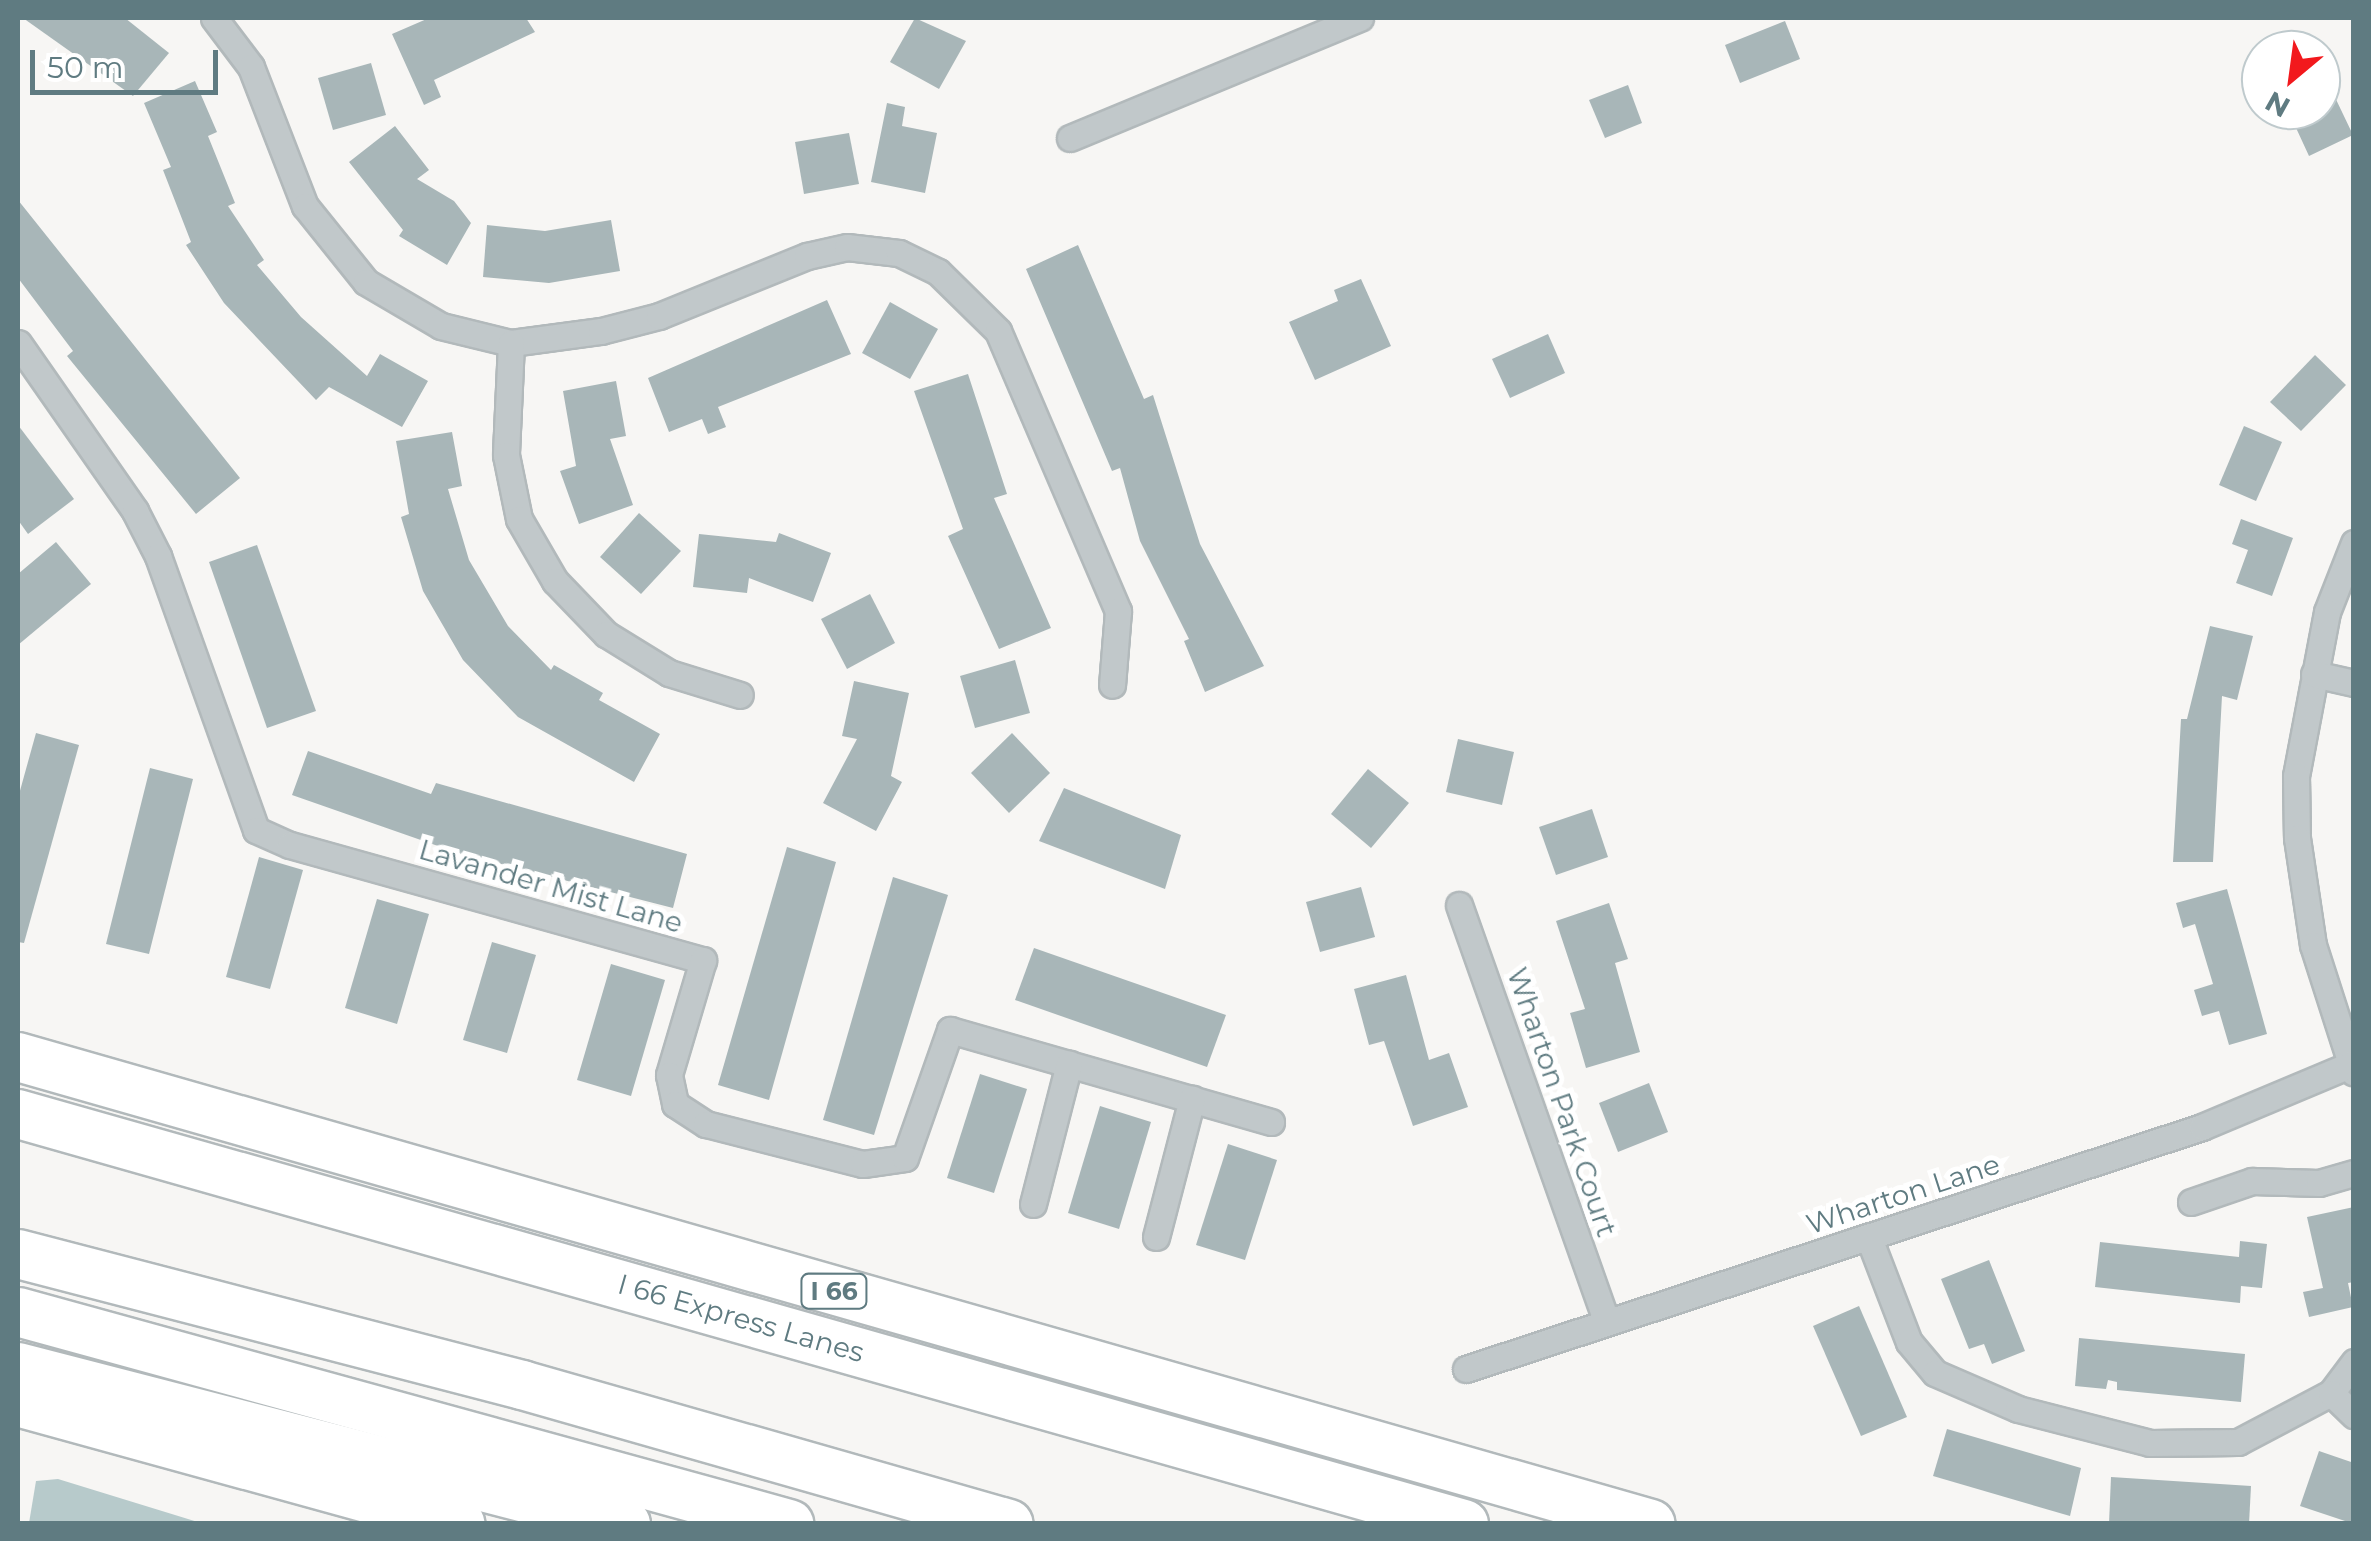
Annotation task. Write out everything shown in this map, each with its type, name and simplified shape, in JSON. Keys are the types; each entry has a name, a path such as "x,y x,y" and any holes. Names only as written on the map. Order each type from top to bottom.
{"highway":[{"name":"I 66","path":"18,1057 1651,1524"},
{"name":"I 66 Express Lanes","path":"18,1114 1464,1524"},
{"path":"18,1254 522,1385 1009,1524"},
{"path":"18,1312 789,1524"},
{"path":"18,1366 626,1524"},
{"path":"18,1402 460,1524"}],"street":[{"path":"214,18 252,67 304,206 366,282 441,326 510,343 660,316 807,256 847,247 899,253 934,270 998,330 1006,348 1118,611 1112,685"},
{"path":"1070,138 1360,18"},
{"name":"Lavander Mist Lane","path":"18,343 135,511 158,556 256,830 290,846 702,960 669,1075 675,1104 706,1124 864,1164 905,1158 950,1030 1271,1122"},
{"path":"510,343 506,455 519,519 555,582 606,634 669,672 740,695"},
{"path":"2352,1066 2313,945 2297,838 2296,776 2327,612 2354,543"},
{"path":"2314,674 2354,683"},
{"name":"Wharton Park Court","path":"1459,905 1606,1319"},
{"path":"1034,1204 1069,1064"},
{"name":"Wharton Lane","path":"1466,1369 1606,1319 1868,1238 2202,1127 2352,1066"},
{"path":"1156,1236 1192,1099"},
{"path":"2191,1202 2252,1181 2320,1183 2354,1172"},
{"path":"1868,1238 1909,1342 1935,1373 1987,1400 2150,1443 2198,1447 2238,1442 2330,1393 2354,1362"},
{"path":"2330,1393 2354,1415"}],"shaded area":[{"path":"58,1479 201,1523 29,1523 36,1481"}],"building":[{"path":"23,18 125,18 169,53 133,96"},
{"path":"429,18 526,18 535,32 434,80 441,97 424,105 392,34"},
{"path":"915,18 966,41 939,89 890,62"},
{"path":"1785,21 1800,59 1740,83 1725,45"},
{"path":"371,63 386,115 333,130 318,78"},
{"path":"195,81 217,132 208,136 235,203 228,206 264,260 257,265 301,317 367,376 380,354 428,381 402,427 329,387 316,400 224,303 186,245 191,242 163,170 171,167 144,103"},
{"path":"1628,85 1642,123 1605,138 1589,100"},
{"path":"887,103 905,107 902,126 937,133 925,193 871,182"},
{"path":"2341,110 2353,135 2309,156 2297,130 2341,130"},
{"path":"395,126 429,170 417,179 454,201 471,223 447,265 399,236 403,230 349,162"},
{"path":"849,133 859,184 804,194 795,142"},
{"path":"18,200 240,478 196,514 67,356 73,351 18,278"},
{"path":"611,220 620,271 549,283 483,277 487,225 545,231"},
{"path":"1078,245 1144,399 1153,395 1200,544 1264,666 1205,692 1184,641 1189,639 1140,541 1120,468 1112,471 1026,269"},
{"path":"1361,279 1391,346 1315,380 1289,322 1338,301 1334,290"},
{"path":"827,300 851,354 718,407 726,427 708,434 702,419 669,432 648,378"},
{"path":"890,302 938,329 910,379 862,353"},
{"path":"1548,334 1565,373 1510,398 1492,359"},
{"path":"2315,355 2346,385 2301,431 2270,402"},
{"path":"968,374 1007,494 994,498 1051,628 999,649 948,536 963,529 914,391"},
{"path":"616,381 626,436 610,439 633,505 579,524 560,471 576,466 563,391"},
{"path":"18,425 74,499 28,534 18,520"},
{"path":"2244,426 2282,442 2256,501 2219,485"},
{"path":"452,432 462,486 448,489 469,560 508,626 551,670 554,665 603,693 599,700 660,734 634,782 518,717 463,660 423,591 401,517 409,514 396,441"},
{"path":"639,513 681,551 641,594 600,557"},
{"path":"2241,519 2293,538 2272,596 2236,583 2248,550 2232,544"},
{"path":"779,533 831,553 813,602 749,578 747,593 693,587 699,534 776,542"},
{"path":"56,542 91,584 18,645 18,574"},
{"path":"257,545 316,711 267,728 209,562"},
{"path":"870,594 895,643 847,669 821,619"},
{"path":"2210,626 2253,636 2237,700 2222,696 2213,862 2173,862 2181,719 2187,719"},
{"path":"1015,660 1030,713 975,728 960,676"},
{"path":"854,681 909,693 891,776 902,782 876,831 823,803 857,739 842,736"},
{"path":"36,733 79,745 24,943 18,942 18,798"},
{"path":"1012,733 1050,773 1009,813 971,773"},
{"path":"1458,739 1514,752 1502,805 1446,792"},
{"path":"308,751 431,794 436,783 687,854 673,908 458,853 292,795"},
{"path":"150,768 193,779 149,954 106,944"},
{"path":"1368,769 1409,803 1371,848 1331,814"},
{"path":"1064,788 1181,835 1165,889 1039,841"},
{"path":"1592,809 1608,857 1556,875 1539,827"},
{"path":"787,847 836,862 769,1100 718,1085"},
{"path":"259,857 303,870 270,989 226,977"},
{"path":"893,877 948,895 874,1135 823,1120"},
{"path":"1361,887 1375,937 1320,952 1306,902"},
{"path":"2227,889 2267,1034 2229,1045 2219,1011 2202,1016 2194,990 2213,984 2195,924 2183,928 2176,903"},
{"path":"377,899 429,914 397,1024 345,1008"},
{"path":"1609,903 1628,959 1615,963 1640,1052 1586,1068 1570,1013 1585,1009 1556,921"},
{"path":"492,942 536,955 507,1053 463,1040"},
{"path":"1034,948 1226,1015 1207,1067 1015,1000"},
{"path":"611,964 665,980 631,1096 577,1080"},
{"path":"1406,975 1429,1060 1449,1053 1468,1107 1413,1126 1384,1041 1369,1045 1354,989"},
{"path":"980,1074 1027,1089 994,1193 947,1178"},
{"path":"1649,1083 1668,1132 1618,1152 1599,1103"},
{"path":"1100,1106 1151,1122 1119,1229 1068,1213"},
{"path":"1228,1144 1277,1160 1245,1260 1196,1245"},
{"path":"2354,1207 2354,1282 2348,1283 2353,1307 2309,1317 2303,1292 2323,1288 2307,1217"},
{"path":"2240,1241 2267,1244 2262,1288 2241,1286 2240,1303 2095,1287 2100,1242 2239,1257"},
{"path":"1989,1260 2025,1351 1992,1364 1984,1344 1969,1349 1941,1279"},
{"path":"1859,1306 1907,1417 1861,1436 1813,1326"},
{"path":"2079,1338 2245,1354 2241,1402 2117,1390 2117,1382 2108,1380 2106,1389 2075,1386"},
{"path":"1947,1429 2081,1468 2070,1516 1933,1476"},
{"path":"2319,1451 2354,1463 2354,1524 2300,1506"},
{"path":"2111,1477 2251,1486 2249,1524 2109,1524"}]}
